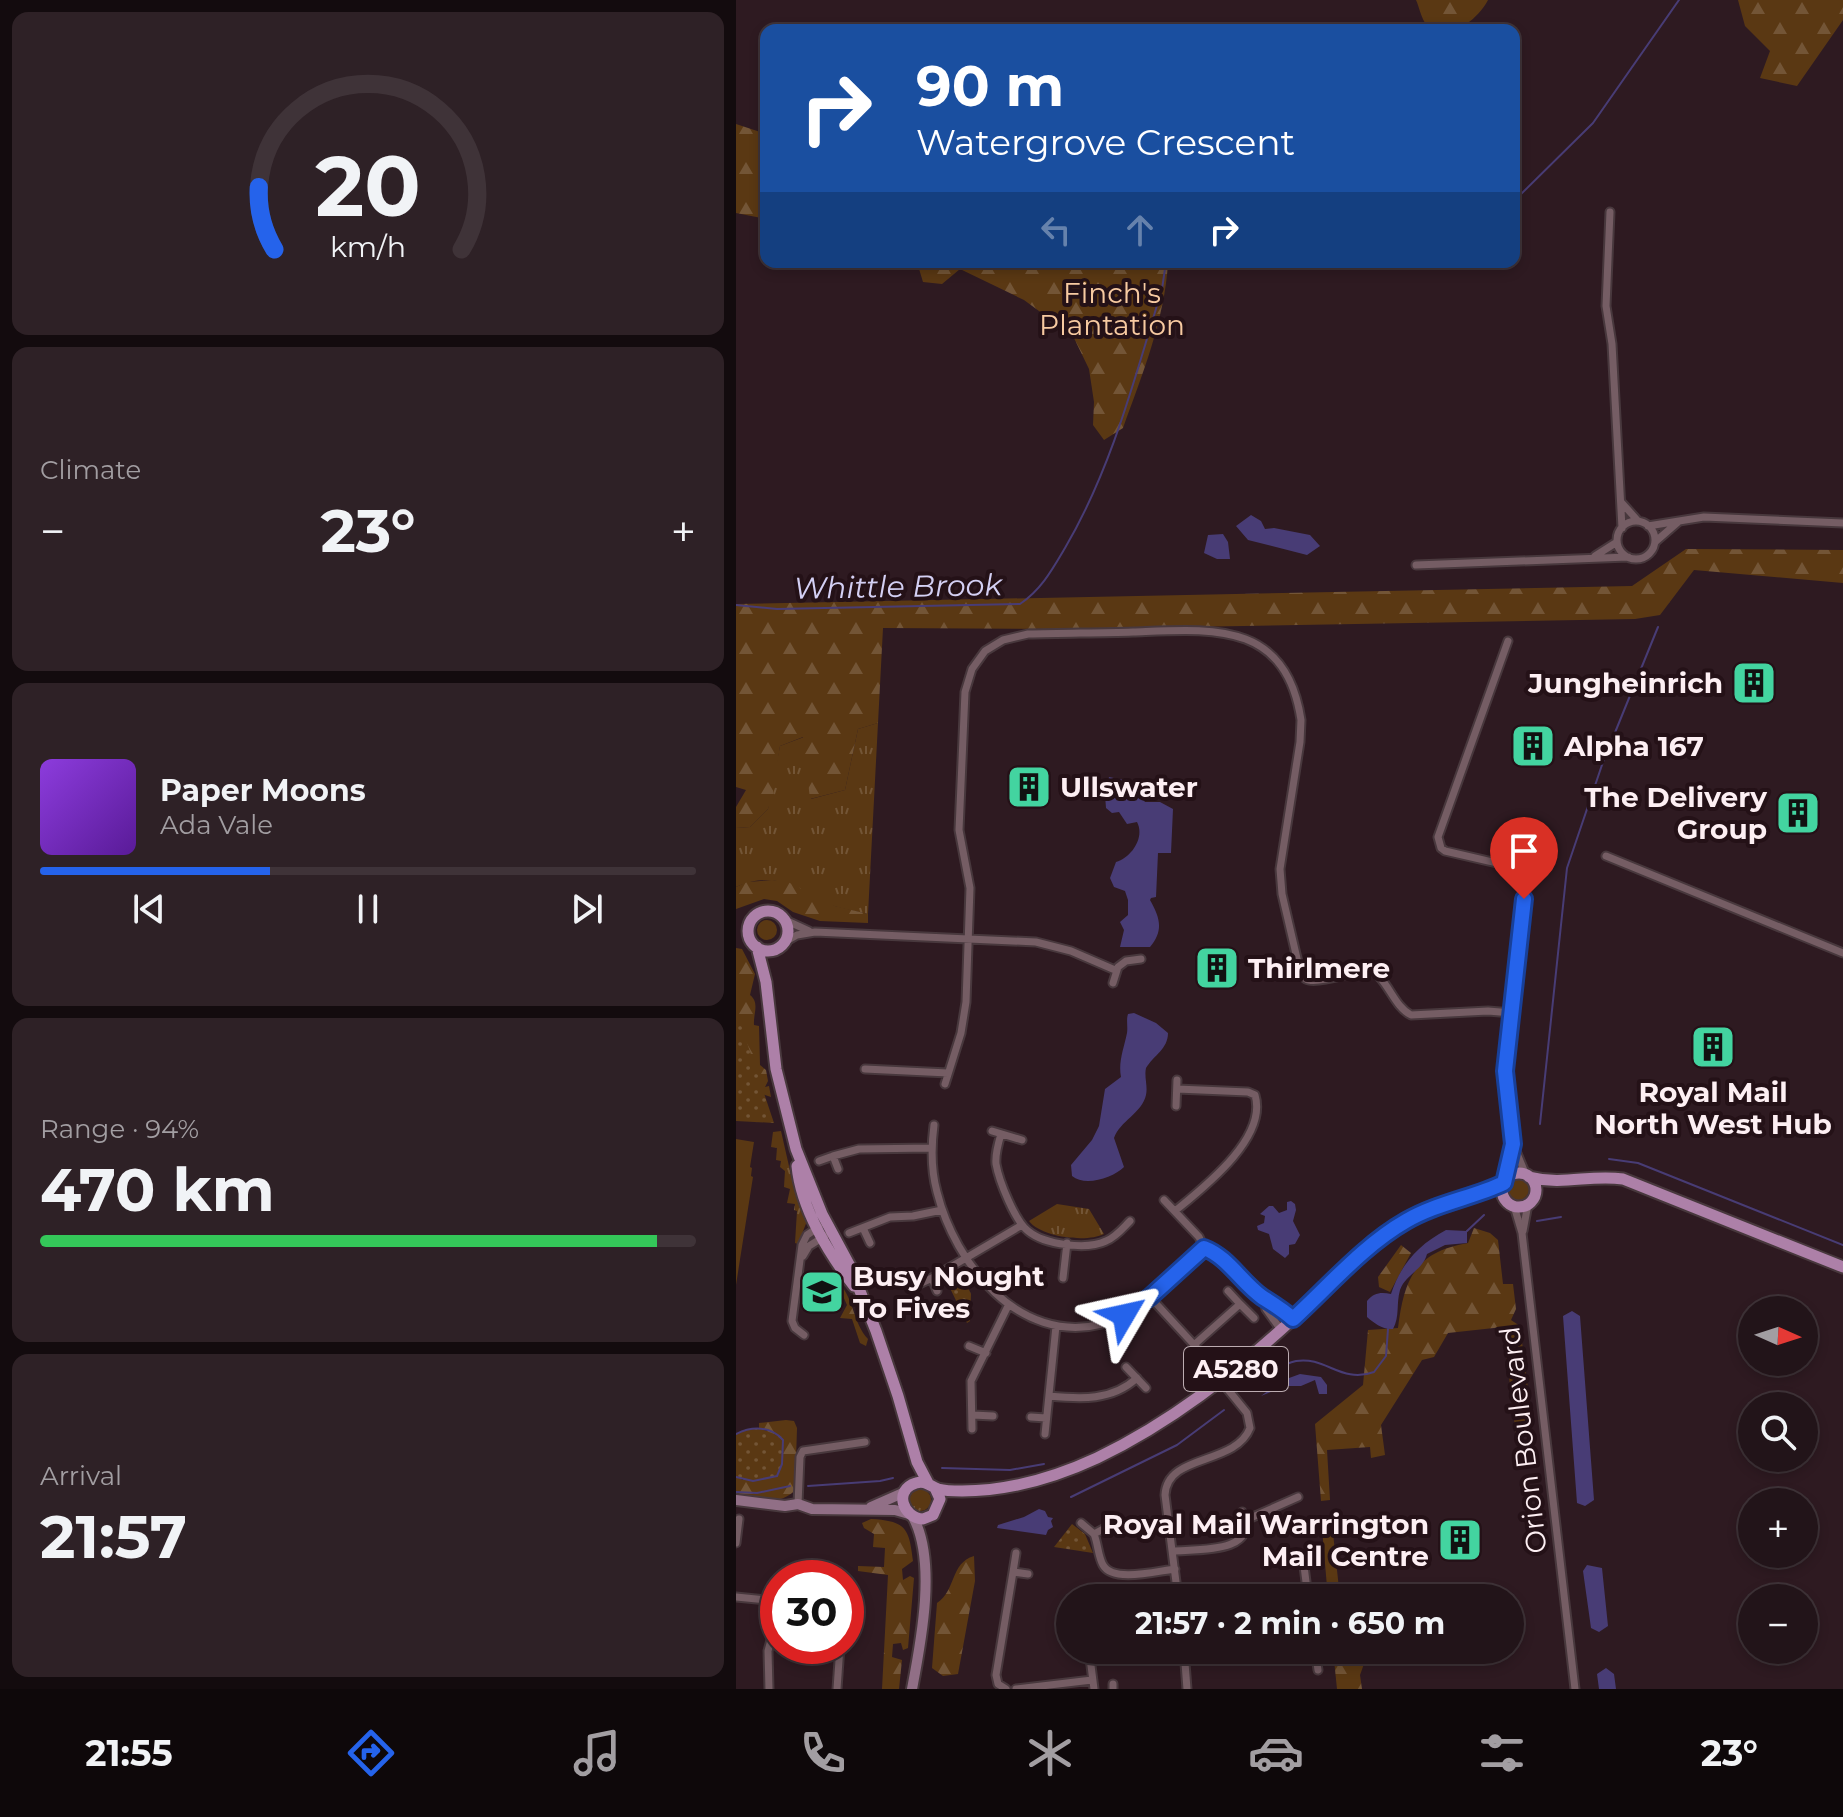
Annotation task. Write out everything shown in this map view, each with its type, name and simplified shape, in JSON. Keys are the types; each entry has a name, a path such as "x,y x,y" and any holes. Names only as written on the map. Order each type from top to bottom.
{"main road":[{"path":"736,924 769,910 785,920 788,931 769,965 766,982"},
{"path":"752,918 748,928 766,982 776,1069 796,1149 824,1230 850,1266 888,1363 921,1472 938,1493 936,1510"},
{"path":"736,933 763,950 780,946"},
{"name":"A5280","path":"905,1491 913,1484 964,1491 1043,1479 1095,1459 1140,1435 1221,1381 1370,1248 1404,1222 1431,1208 1479,1195 1515,1174 1560,1183 1601,1177 1623,1179 1843,1267"},
{"path":"1528,1176 1535,1187 1531,1201"},
{"path":"1505,1181 1502,1192 1510,1204"},
{"name":"A5280","path":"1479,1195 1510,1204 1531,1201 1560,1183"},
{"path":"910,1442 910,1474 903,1504 911,1516"},
{"name":"A5280","path":"911,1516 923,1519 964,1491"}],"street":[{"path":"1590,559 1609,550 1617,542 1622,528 1612,344 1606,306 1610,212"},
{"path":"1619,501 1638,521 1648,526 1655,542"},
{"path":"1648,526 1704,517 1843,523"},
{"path":"1416,565 1645,557 1655,542 1680,520"},
{"path":"1622,528 1638,521"},
{"path":"1617,542 1628,557"},
{"path":"945,1084 964,1016 968,938 970,888 960,841 959,810 965,692 976,662 985,651 1003,640 1028,634 1215,630 1248,640 1267,653 1283,671 1298,700 1301,731 1280,861 1280,878 1302,974 1312,981 1372,970 1401,1008 1411,1015 1488,1011 1512,1013"},
{"path":"1508,641 1438,837 1445,851 1527,870 1505,1079 1513,1144 1528,1176"},
{"path":"1606,856 1843,953"},
{"path":"785,920 815,932 968,938 1048,945 1071,951 1115,970"},
{"path":"780,946 793,936 815,932"},
{"path":"1113,983 1115,970 1126,961 1141,959"},
{"path":"865,1069 948,1073"},
{"path":"1175,1211 1218,1174 1238,1150 1254,1120 1257,1101 1251,1092 1177,1084 1176,1106"},
{"path":"934,1125 933,1175 942,1210 990,1290 1008,1306 1056,1326 1089,1326 1112,1321 1137,1308 1204,1248"},
{"path":"992,1131 1022,1140"},
{"path":"1001,1134 997,1166 1005,1190 1022,1225 1036,1236 1067,1243 1099,1244 1114,1237 1130,1221"},
{"path":"1505,1181 1513,1144"},
{"path":"819,1161 859,1149 932,1148"},
{"path":"833,1156 838,1169"},
{"path":"1164,1200 1199,1237 1204,1248 1218,1254 1263,1298 1293,1319"},
{"name":"Orion Boulevard","path":"1522,1233 1531,1201"},
{"name":"Orion Boulevard","path":"1510,1204 1522,1233 1575,1689"},
{"path":"849,1233 890,1217 942,1210"},
{"path":"917,1285 1022,1225"},
{"path":"863,1228 870,1243"},
{"path":"804,1335 792,1321 802,1258 824,1230"},
{"path":"1063,1278 1067,1243"},
{"path":"932,1278 937,1291"},
{"path":"1228,1291 1254,1318"},
{"path":"1150,1297 1209,1361"},
{"path":"1263,1298 1266,1309 1281,1330"},
{"path":"1195,1344 1240,1304"},
{"path":"972,1429 971,1381 1008,1306"},
{"path":"1045,1434 1056,1326"},
{"path":"969,1346 986,1353"},
{"path":"1126,1367 1146,1388"},
{"path":"1049,1396 1104,1396 1122,1390 1137,1378"},
{"path":"1177,1584 1165,1490 1170,1477 1180,1469 1205,1461 1241,1442 1250,1428 1247,1413 1221,1381"},
{"path":"973,1415 993,1416"},
{"path":"1031,1417 1046,1418"},
{"path":"798,1504 800,1457 803,1451 865,1442"},
{"path":"862,1510 905,1491"},
{"path":"1173,1551 1231,1545 1243,1534 1244,1516 1298,1497"},
{"path":"736,1500 785,1506 798,1504 812,1509 895,1510 911,1516 919,1527 924,1549 923,1616 912,1689"},
{"path":"924,1549 936,1510"},
{"path":"736,1543 738,1518 751,1515"},
{"path":"1081,1523 1094,1534 1102,1564 1111,1573 1124,1575 1175,1569"},
{"path":"1094,1534 1105,1528"},
{"path":"1006,1689 998,1684 996,1675 1016,1553"},
{"path":"1303,1558 1306,1584"},
{"path":"1013,1572 1028,1574"},
{"path":"736,1597 760,1599"},
{"path":"768,1664 769,1689"},
{"path":"837,1689 839,1664"},
{"path":"1016,1689 1093,1685 1091,1664"},
{"path":"1185,1664 1187,1689"},
{"path":"1317,1664 1318,1670"}],"green space":[{"path":"1416,0 1488,0 1466,24 1426,24"},
{"path":"1738,0 1843,0 1843,20 1797,86 1760,78 1770,51 1745,26"},
{"path":"736,124 760,132 760,218 736,213"},
{"name":"Finch's Plantation","path":"919,268 1167,268 1157,326 1123,428 1104,440 1093,425 1094,402 1089,369 1073,336 1024,300 960,269 942,284 923,282"},
{"path":"1686,549 1843,550 1843,583 1694,570 1660,615 1635,619 1067,629 883,628 878,723 858,729 845,790 810,799 803,737 780,746 768,809 750,827 736,828 736,807 746,790 736,787 736,604 1632,586"},
{"path":"878,723 868,914 831,905 775,881 751,882 736,887 736,828 750,827 768,809 780,746 804,737 811,799 845,790 858,729"},
{"path":"747,882 788,882 835,906 868,914 868,923 820,921 793,912 777,901 764,899 736,909 736,887"},
{"path":"763,920 771,920 777,930 771,940 763,940 757,934 757,926"},
{"path":"736,948 742,949 755,974 750,995 755,1005 754,1025 759,1026 760,1065 766,1070 768,1081 765,1087 769,1086 771,1097 762,1094 736,1038"},
{"path":"736,1010 774,1123 736,1121"},
{"path":"781,1131 791,1175 807,1221 798,1244 795,1243 797,1211 794,1210 795,1204 787,1203 790,1189 784,1187 785,1171 780,1167 781,1161 776,1160 777,1148 771,1147 773,1132"},
{"path":"736,1139 754,1142 750,1167 753,1177 736,1285"},
{"path":"1518,1178 1529,1189 1518,1200 1507,1189"},
{"path":"1057,1204 1089,1209 1104,1234 1086,1238 1064,1237 1043,1231 1029,1221"},
{"path":"1474,1228 1490,1233 1498,1240 1503,1284 1513,1284 1516,1309 1511,1320 1520,1326 1531,1413 1526,1417 1525,1436 1516,1435 1503,1327 1448,1333 1434,1357 1422,1360 1381,1425 1385,1455 1371,1458 1370,1447 1327,1450 1330,1500 1321,1501 1315,1424 1363,1385 1368,1330 1398,1328 1404,1295 1415,1270 1436,1253 1468,1243"},
{"path":"1401,1245 1411,1253 1390,1292 1379,1287 1378,1277"},
{"path":"963,1277 971,1294 970,1321 967,1323 948,1284"},
{"path":"839,1283 868,1339 866,1346 860,1343 852,1319 840,1318 847,1305"},
{"path":"794,1421 797,1428 795,1490 775,1500 736,1495 736,1477 743,1480 768,1430 759,1428 759,1423"},
{"path":"759,1428 782,1437 782,1464 777,1476 756,1480 736,1477 736,1434"},
{"path":"916,1489 924,1489 931,1500 924,1511 916,1511 909,1504 909,1496"},
{"path":"1326,1516 1332,1524 1338,1584 1327,1584 1321,1517"},
{"path":"871,1519 899,1524 907,1534 911,1550 913,1561 902,1569 903,1580 910,1576 914,1578 908,1648 903,1650 901,1643 893,1644 892,1657 902,1660 899,1689 882,1689 888,1575 864,1572 864,1566 884,1567 885,1548 873,1547 874,1534 862,1523"},
{"path":"1072,1524 1085,1534 1093,1553 1054,1547"},
{"path":"974,1556 975,1581 958,1674 943,1676 932,1668 937,1603 947,1592 961,1565"},
{"path":"1334,1664 1364,1664 1360,1675 1362,1689 1337,1689"}],"shaded area":[{"path":"1251,515 1261,521 1265,529 1310,535 1320,546 1307,555 1248,540 1236,526"},
{"path":"1223,534 1228,542 1230,559 1217,559 1204,553 1208,535"},
{"path":"1109,777 1129,781 1145,802 1160,802 1173,809 1171,853 1158,853 1156,897 1150,900 1159,929 1150,947 1120,947 1124,930 1120,922 1128,915 1128,900 1125,891 1114,887 1110,878 1116,862 1136,846 1139,828 1137,822 1127,824 1119,812 1112,813 1106,808"},
{"path":"1134,1013 1156,1023 1168,1033 1167,1039 1146,1068 1144,1101 1114,1138 1124,1167 1099,1180 1084,1181 1072,1176 1071,1165 1092,1140 1099,1126 1105,1089 1121,1077 1127,1016"},
{"path":"1291,1201 1296,1210 1293,1221 1300,1235 1295,1244 1289,1245 1289,1254 1285,1258 1273,1249 1269,1234 1258,1230 1257,1226 1264,1223 1265,1216 1260,1214 1269,1206 1279,1213 1287,1210 1287,1202"},
{"path":"1446,1230 1467,1231 1467,1243 1445,1245 1427,1254 1400,1290 1393,1329 1382,1327 1367,1317 1367,1301 1378,1294 1391,1294 1412,1256"},
{"path":"1572,1311 1580,1316 1594,1500 1585,1506 1577,1503 1563,1316"},
{"path":"1300,1374 1321,1377 1327,1385 1327,1394 1319,1394 1315,1380 1301,1386 1286,1386 1261,1396 1281,1381"},
{"path":"1039,1509 1053,1518 1053,1527 1046,1535 997,1528 998,1525"},
{"path":"1587,1565 1602,1568 1608,1626 1599,1632 1591,1628 1583,1571"},
{"path":"1606,1668 1614,1674 1616,1689 1599,1689 1597,1674"}],"waterway":[{"name":"Whittle Brook","path":"1520,195 1593,123 1679,0"},
{"name":"Whittle Brook","path":"736,605 777,609 1020,604 1040,586 1055,564 1082,518 1096,486 1132,389 1162,289 1165,268"},
{"path":"1540,1124 1567,868 1603,762 1658,627"},
{"path":"1609,1159 1638,1163 1843,1245"},
{"path":"1467,1231 1484,1215"},
{"path":"1537,1221 1561,1217"},
{"path":"1247,1390 1277,1369 1296,1361 1316,1362 1352,1375 1374,1372 1386,1356 1388,1329"},
{"path":"1071,1497 1177,1445 1224,1410"},
{"path":"736,1434 761,1429 773,1432 783,1440 782,1464 777,1476 753,1481 736,1477"},
{"path":"942,1468 1010,1470 1044,1464"},
{"path":"808,1486 893,1478"},
{"path":"736,1492 757,1493 790,1486"}],"place":[{"name":"Jungheinrich","path":"1754,683"},
{"name":"Alpha 167","path":"1533,746"},
{"name":"Ullswater","path":"1029,787"},
{"name":"The Delivery Group","path":"1798,813"},
{"name":"Thirlmere","path":"1217,968"},
{"name":"Royal Mail North West Hub","path":"1713,1047"},
{"name":"Busy Nought To Fives","path":"822,1292"},
{"name":"Royal Mail Warrington Mail Centre","path":"1460,1540"}],"route":[{"path":"1124,1315 1137,1308 1204,1248 1218,1254 1263,1298 1293,1319 1370,1248 1404,1222 1431,1208 1479,1195 1504,1183 1513,1144 1505,1071 1524,899"}]}
